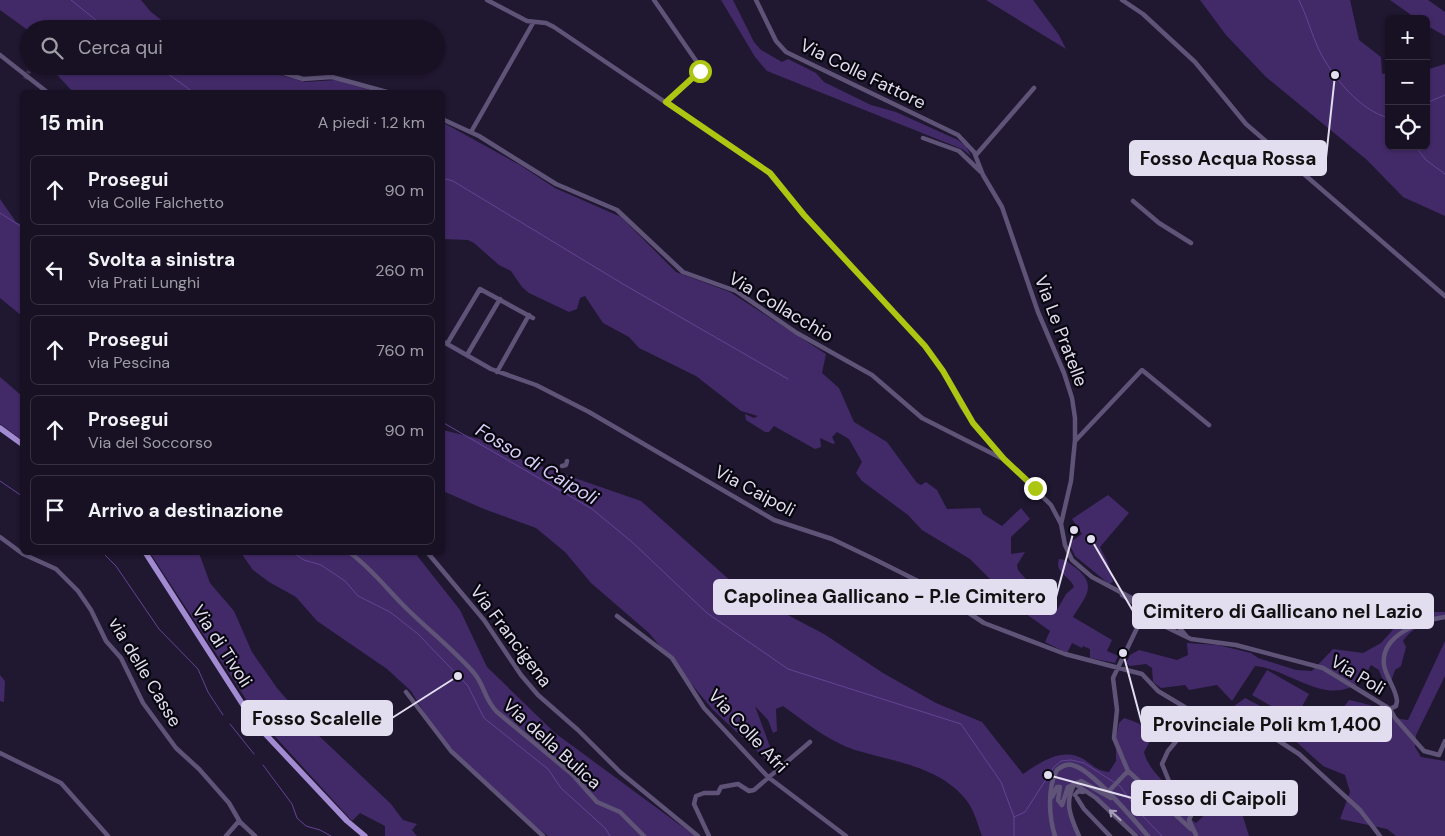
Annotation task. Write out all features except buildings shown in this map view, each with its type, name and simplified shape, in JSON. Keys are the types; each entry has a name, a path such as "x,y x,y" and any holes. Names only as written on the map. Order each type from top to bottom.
{"main road":[{"path":"0,428 20,443"},
{"name":"Via di Tivoli","path":"147,555 254,722 347,821 365,836"}],"street":[{"path":"487,0 533,23 545,23 554,27 771,174 804,215 925,346 943,371 967,415 1004,459 1048,502 1061,524 1065,545 1072,560 1090,576 1156,610 1178,626 1187,637"},
{"path":"654,0 701,68 699,73 666,102"},
{"name":"Via Colle Fattore","path":"756,0 776,41 786,52 960,136 976,156"},
{"path":"1122,0 1143,14 1195,62 1252,128 1445,296"},
{"path":"471,132 533,23"},
{"path":"0,55 20,71"},
{"path":"25,75 44,90"},
{"path":"290,75 303,79 332,77 379,90"},
{"path":"976,156 1034,88"},
{"name":"Via Collacchio","path":"445,120 471,132 556,184 617,210 683,272 736,292 800,335 872,376 924,420 1004,459"},
{"path":"923,138 959,151 982,172"},
{"name":"Via Le Pratelle","path":"976,156 982,172 1002,207 1038,312 1064,373 1074,408 1076,440 1061,524"},
{"path":"1133,200 1155,220 1191,243"},
{"path":"445,342 480,289 531,316 497,372"},
{"path":"467,355 500,299"},
{"name":"Via Caipoli","path":"445,342 497,372 533,384 589,412 774,520 832,539 923,583 980,621 1062,653 1145,675 1158,691 1220,726 1267,734 1299,754 1360,810 1380,836"},
{"path":"1076,440 1142,370 1209,425"},
{"path":"562,466 566,465 567,462"},
{"name":"via delle Casse","path":"0,537 20,552"},
{"name":"via delle Casse","path":"24,555 56,569 81,595 106,641 121,658 143,703 176,748 197,767 226,799 239,821 256,836"},
{"name":"Via della Bulica","path":"354,555 372,570 401,603 465,663 480,681 487,702 497,712 572,774 596,802 620,812 644,836"},
{"name":"Via Francigena","path":"429,555 486,623 530,686 620,772 698,836"},
{"name":"Via Poli","path":"1117,591 1148,613 1149,617 1187,637 1236,645 1323,668 1390,709 1396,705 1397,700 1384,667 1387,648 1394,640 1414,625 1445,617"},
{"name":"Via Colle Afri","path":"618,616 672,658 704,708 768,777 846,836"},
{"path":"1149,617 1145,617 1140,623 1113,680 1117,710 1114,738 1127,772 1189,826 1196,836"},
{"path":"406,692 451,751 543,836"},
{"path":"1390,709 1395,718 1424,751 1445,756"},
{"path":"1196,836 1189,820 1193,812 1171,786 1162,764 1168,751 1198,715"},
{"path":"1439,755 1445,741"},
{"path":"709,836 694,804 695,797 704,793 718,793 721,787 736,784 749,791 753,791 810,742"},
{"path":"0,753 61,783 108,836"},
{"path":"1055,836 1050,818 1051,798 1056,772 1068,765 1078,767 1108,792 1148,836"},
{"path":"1108,792 1127,772"},
{"path":"1051,798 1057,787 1060,788 1058,800 1062,805 1068,787 1083,782 1116,801"},
{"path":"1075,784 1093,796 1136,836"},
{"path":"1075,784 1069,796 1069,807 1071,819 1079,836"},
{"path":"1093,796 1080,790 1076,791 1076,796 1099,825 1110,835"},
{"path":"226,836 239,821"}],"shaded area":[{"path":"0,0 141,0 151,12 161,20 20,20 20,24 0,10"},
{"path":"721,0 733,0 754,42 761,50 782,62 788,59 816,73 824,82 871,105 896,112 958,140 966,146 971,156 962,149 767,71 755,57"},
{"path":"986,0 1033,0 1059,35 1066,49"},
{"path":"1200,0 1350,0 1359,40 1381,57 1382,74 1385,74 1385,150 1430,150 1430,69 1445,64 1445,216 1403,197 1367,160 1266,77 1226,35"},
{"path":"1390,0 1428,0 1445,12 1445,36 1430,27 1430,15 1411,15"},
{"path":"57,75 280,75 305,82 335,80 371,90 71,90"},
{"path":"445,124 520,165 555,188 621,217 676,272 730,292 826,354 822,373 839,388 854,422 887,442 917,483 921,485 926,482 937,490 947,509 980,508 983,514 1002,526 1021,508 1030,519 1011,537 1011,554 1025,552 1017,565 1018,570 1038,593 1045,609 1052,612 1057,610 1066,594 1074,587 1060,571 1059,559 1066,561 1083,574 1088,586 1087,592 1073,617 1112,640 1107,651 1118,656 1115,663 1090,658 1090,649 1083,646 1082,648 1072,643 1067,653 1045,642 1050,631 1022,611 970,559 922,530 908,515 862,481 856,473 862,462 849,439 837,432 832,437 835,443 833,444 820,438 821,447 815,449 774,426 769,432 765,432 746,420 745,414 754,418 758,416 741,411 696,376 639,348 629,337 603,323 585,296 580,298 577,309 569,312 529,293 522,287 511,271 499,265 468,240 445,239"},
{"path":"0,199 16,222 20,224 20,314 0,298"},
{"path":"0,377 20,394 20,439 0,424"},
{"path":"445,430 479,439 520,459 641,501 742,591 824,634 883,673 936,703 982,722 1023,774 1052,757 1060,755 1077,756 1099,769 1109,772 1116,761 1116,738 1119,723 1124,718 1140,724 1153,736 1144,752 1149,764 1175,794 1192,819 1196,823 1211,809 1233,799 1240,807 1249,836 1140,836 1096,796 1074,784 1069,807 1079,836 982,836 974,813 967,801 944,780 916,767 855,750 835,742 783,706 776,709 777,731 773,733 768,720 755,706 773,755 773,766 713,710 649,633 591,583 565,552 536,528 484,509 445,492"},
{"path":"1108,495 1129,513 1100,547 1108,563 1113,582 1109,584 1075,556 1069,543 1082,534 1072,519"},
{"path":"151,555 200,555 210,583 234,611 252,652 277,688 316,733 391,804 403,820 417,824 412,830 417,836 385,836 385,826 360,813 352,821 259,719"},
{"path":"242,555 417,555 460,610 487,667 555,733 695,836 548,836 508,806 436,732 411,691 387,669 317,621 296,597 269,582 253,570"},
{"path":"1424,612 1445,612 1445,619 1421,626 1407,636 1403,641 1406,647 1401,666 1395,670 1390,684 1384,683 1379,670 1371,665 1361,681 1348,688 1335,690 1308,685 1282,673 1255,666 1232,701 1217,685 1189,690 1185,685 1161,688 1153,682 1152,668 1146,664 1130,666 1126,663 1130,655 1139,650 1177,660 1188,655 1187,643 1218,645 1251,653 1258,658 1296,670 1312,671 1333,649 1363,653 1381,643 1398,624"},
{"path":"1445,641 1445,676 1416,735 1415,747 1421,757 1445,761 1445,836 1396,836 1387,829 1340,819 1350,792 1345,775 1323,766 1281,728 1253,722 1228,726 1221,716 1245,698 1278,715 1292,718 1252,695 1267,670 1309,694 1295,719 1333,722 1349,700 1370,705 1395,717 1408,720"},
{"path":"0,675 5,681 4,702 0,701"}],"waterway":[{"path":"71,0 96,20"},
{"path":"1299,0 1319,50 1331,71 1358,100 1368,108 1385,117"},
{"path":"169,75 190,90"},
{"path":"1430,101 1445,95"},
{"path":"1418,150 1426,160 1445,174"},
{"path":"445,179 453,181 623,284 788,379"},
{"path":"0,213 20,226"},
{"name":"Fosso di Caipoli","path":"445,424 592,509 632,542 707,613 788,669 961,724 1001,782 1014,817 1025,812 1054,767 1061,761 1071,760 1084,763 1120,786 1138,811 1162,836"},
{"path":"0,481 20,495"},
{"path":"105,555 116,566 159,629 198,669 208,692 223,715"},
{"path":"296,555 304,560 321,565 345,581 358,596 390,612 418,634 468,686 484,718 548,769 561,788 605,828 610,836"},
{"path":"230,724 254,754"},
{"path":"263,765 292,804 297,818 306,826 331,836"},
{"name":"Fosso di Caipoli","path":"1014,817 1014,836"}],"tunnel":[{"path":"25,79 27,75"}],"place":[{"name":"Fosso Acqua Rossa","path":"1335,75"},
{"name":"Capolinea Gallicano - P.le Cimitero","path":"1074,530"},
{"name":"Cimitero di Gallicano nel Lazio","path":"1091,539"},
{"name":"Provinciale Poli km 1,400","path":"1123,653"},
{"name":"Fosso Scalelle","path":"458,676"},
{"name":"Fosso di Caipoli","path":"1048,775"}],"route":[{"path":"700,71 666,102 770,173 804,215 925,346 943,371 964,411 973,423 1004,459 1035,488"}]}
